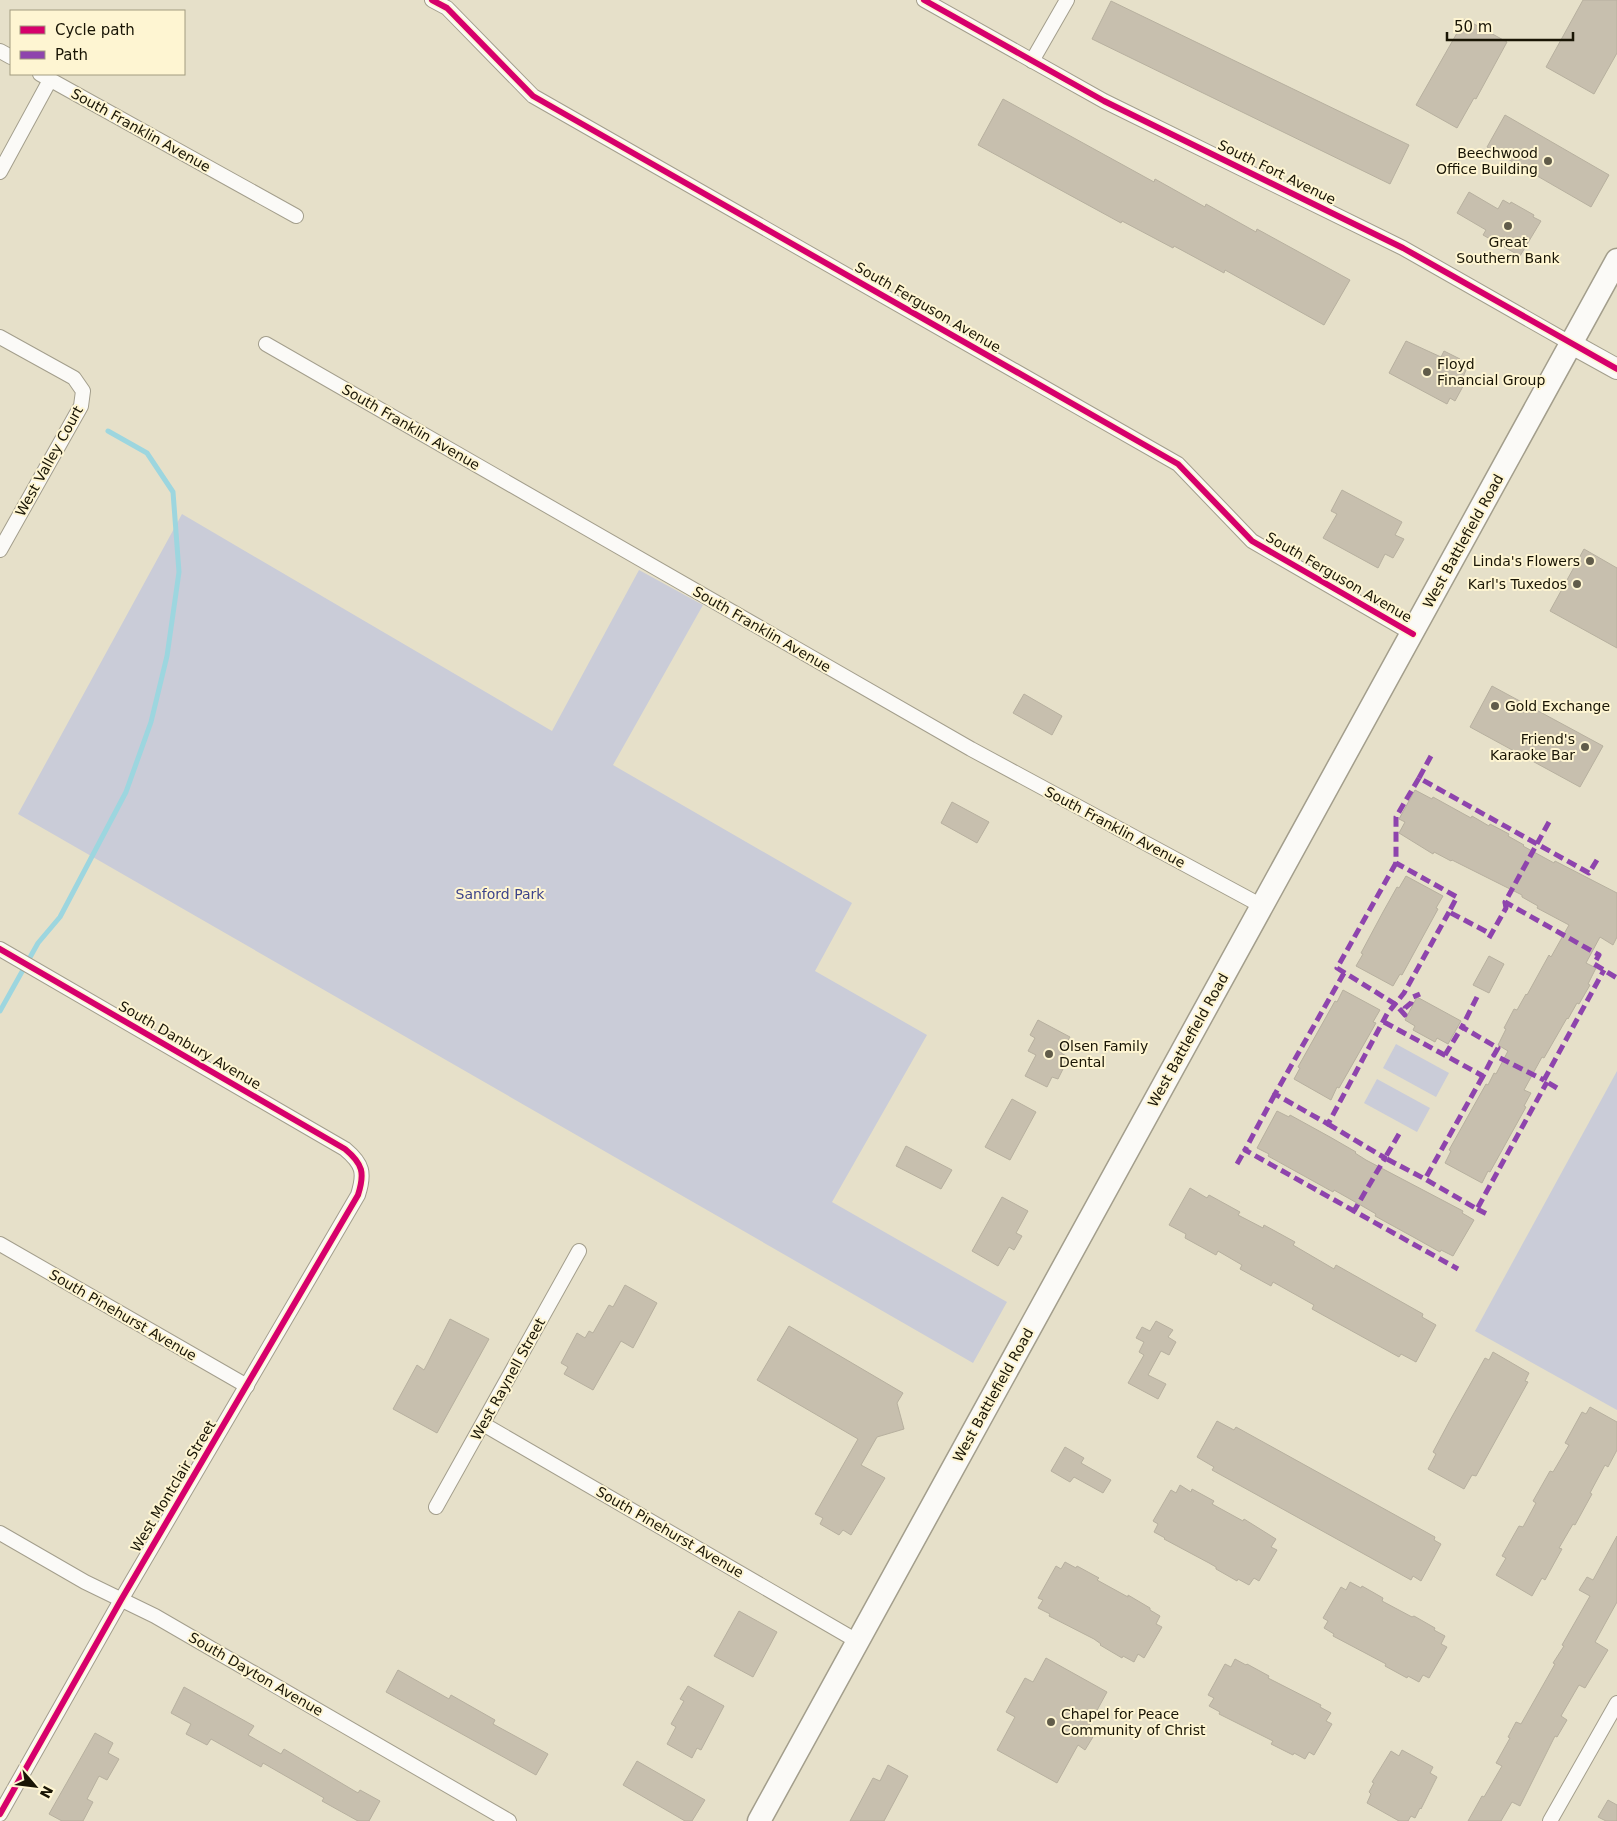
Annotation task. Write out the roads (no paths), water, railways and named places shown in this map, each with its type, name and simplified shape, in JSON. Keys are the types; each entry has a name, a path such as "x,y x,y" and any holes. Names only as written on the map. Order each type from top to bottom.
{"main road":[{"name":"West Battlefield Road","path":"759,1821 1617,260"}],"street":[{"name":"South Ferguson Avenue","path":"432,0 447,8 533,96 1178,464 1252,541 1412,634"},
{"name":"South Fort Avenue","path":"924,0 1104,101 1404,248 1617,368"},
{"path":"1032,61 1067,0"},
{"path":"0,172 45,77"},
{"name":"South Franklin Avenue","path":"45,77 296,216"},
{"name":"West Valley Court","path":"0,337 74,378 82,391 83,398 81,406 0,550"},
{"name":"South Franklin Avenue","path":"266,344 971,749 1262,906"},
{"name":"South Danbury Avenue","path":"5,952 345,1149 356,1158 362,1169"},
{"name":"West Montclair Street","path":"0,1814 121,1600 358,1195 362,1182 362,1169"},
{"name":"South Pinehurst Avenue","path":"0,1244 246,1386"},
{"name":"West Raynell Street","path":"436,1507 579,1251"},
{"name":"South Pinehurst Avenue","path":"483,1424 857,1642"},
{"name":"South Dayton Avenue","path":"0,1533 85,1582 155,1616 509,1821"},
{"path":"1550,1821 1617,1703"}],"waterway":[{"path":"0,1011 38,943 60,917 126,792 151,722 167,656 179,572 173,492 147,453 108,431"}],"place":[{"name":"Beechwood Office Building","path":"1548,161"},
{"name":"Great Southern Bank","path":"1508,226"},
{"name":"Floyd Financial Group","path":"1427,372"},
{"name":"Linda's Flowers","path":"1590,561"},
{"name":"Karl's Tuxedos","path":"1577,584"},
{"name":"Gold Exchange","path":"1495,706"},
{"name":"Friend's Karaoke Bar","path":"1585,747"},
{"name":"Olsen Family Dental","path":"1049,1054"},
{"name":"Chapel for Peace Community of Christ","path":"1051,1722"}],"park label":[{"name":"Sanford Park","path":"500,894"}]}
